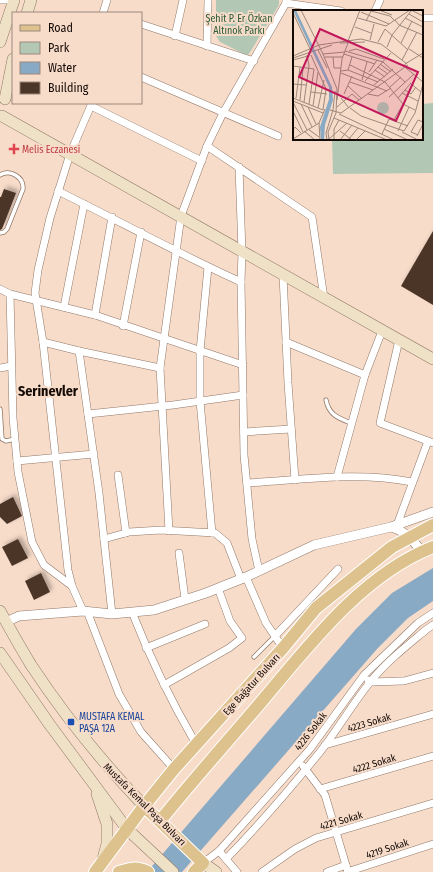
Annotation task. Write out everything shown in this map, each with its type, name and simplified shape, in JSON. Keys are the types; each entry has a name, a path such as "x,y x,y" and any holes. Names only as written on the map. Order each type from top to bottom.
{"main road":[{"path":"0,42 14,0"},
{"path":"27,12 31,0"},
{"path":"12,62 2,96 5,111 1,117 181,216 433,360"},
{"name":"Ege Bağatur Bulvarı","path":"99,868 144,806 174,769 283,648 316,608 392,547 433,525"},
{"name":"Ege Bağatur Bulvarı","path":"160,821 332,619 382,575 421,551 433,547"},
{"name":"Mustafa Kemal Paşa Bulvarı","path":"0,611 3,624 30,663 71,722 113,774 203,863 216,872"},
{"name":"Mustafa Kemal Paşa Bulvarı","path":"0,653 50,725 127,830 173,872"},
{"path":"94,784 107,824 106,844 99,868"},
{"path":"194,872 203,863"},
{"path":"119,872 144,870"}],"street":[{"path":"0,0 6,0"},
{"path":"105,12 107,0"},
{"path":"175,36 182,0"},
{"path":"208,0 208,46"},
{"path":"375,10 380,0"},
{"path":"169,531 160,368 181,216 207,146 223,113 254,61 286,2 335,10"},
{"path":"142,24 254,61"},
{"path":"142,77 278,136"},
{"path":"174,769 141,732 119,694 85,611 72,586 68,570 43,342 35,293 38,270 58,191 70,154 91,104 202,161"},
{"path":"207,146 312,217 324,298"},
{"path":"239,167 242,252 241,282 244,432 252,540 259,571"},
{"path":"58,191 112,217 208,267 241,282"},
{"path":"64,307 84,204"},
{"path":"95,316 112,217"},
{"path":"123,326 141,232"},
{"path":"208,267 200,351 200,401 212,533"},
{"path":"283,275 295,480"},
{"path":"0,289 10,294 36,299 95,316 242,365"},
{"path":"10,294 11,366 17,462 32,542 44,565 72,586"},
{"path":"337,477 364,375 382,330"},
{"path":"394,526 430,442 380,423 399,340"},
{"path":"43,342 160,368"},
{"path":"286,342 364,375"},
{"path":"79,351 94,454 112,614"},
{"path":"0,368 11,366"},
{"path":"88,414 243,395"},
{"path":"244,432 291,429"},
{"path":"17,462 94,454"},
{"path":"118,475 126,533"},
{"path":"247,483 295,480 326,476 389,477 412,482"},
{"path":"3,624 19,616 85,611 112,614 154,610 244,578 314,545 394,526 433,512"},
{"path":"394,526 410,537 421,551"},
{"path":"104,539 126,533 169,531 216,533 227,543 266,623 283,648"},
{"path":"179,553 185,599"},
{"path":"275,636 338,569"},
{"path":"164,685 229,648 242,638 230,621 218,588"},
{"path":"132,612 146,648 176,710 196,744"},
{"name":"4226 Sokak","path":"203,863 219,851 310,749 364,675 418,623 433,613"},
{"path":"146,648 205,624"},
{"path":"226,859 261,822 306,770 370,682 382,668 433,625"},
{"path":"370,682 404,681 433,673"},
{"path":"364,675 370,682"},
{"name":"4223 Sokak","path":"310,749 433,714"},
{"name":"4222 Sokak","path":"320,789 433,756"},
{"path":"299,761 325,795 347,870"},
{"name":"4221 Sokak","path":"262,872 295,849 316,838 433,803"},
{"name":"4219 Sokak","path":"328,872 347,870 433,844"},
{"path":"219,851 237,872"}],"lane":[{"path":"0,175 9,173 18,176 23,181 24,185 7,229 0,233"},
{"path":"326,400 328,408 337,418 351,423"},
{"path":"0,408 2,439 6,441 15,439"},
{"path":"254,657 275,636"}],"green space":[{"name":"Şehit P. Er Özkan Altınok Parkı","path":"216,0 279,0 279,5 249,54 246,55 220,42 216,36"},
{"path":"433,103 433,173 333,174 332,140 423,140 423,104"}],"water":[{"path":"433,568 433,601 408,618 377,649 182,872 147,872 356,629 392,593"}],"building":[{"path":"4,189 16,193 2,229 0,230 0,197"},
{"path":"433,231 433,305 401,286"},
{"path":"13,497 22,516 7,524 0,517 0,504"},
{"path":"18,539 28,558 12,566 2,547"},
{"path":"41,573 50,592 34,600 25,581"}],"place":[{"name":"Melis Eczanesi","path":"14,149"},
{"name":"MUSTAFA KEMAL PAŞA 12A","path":"71,722"}],"district":[{"name":"Serinevler","path":"48,391"}]}
